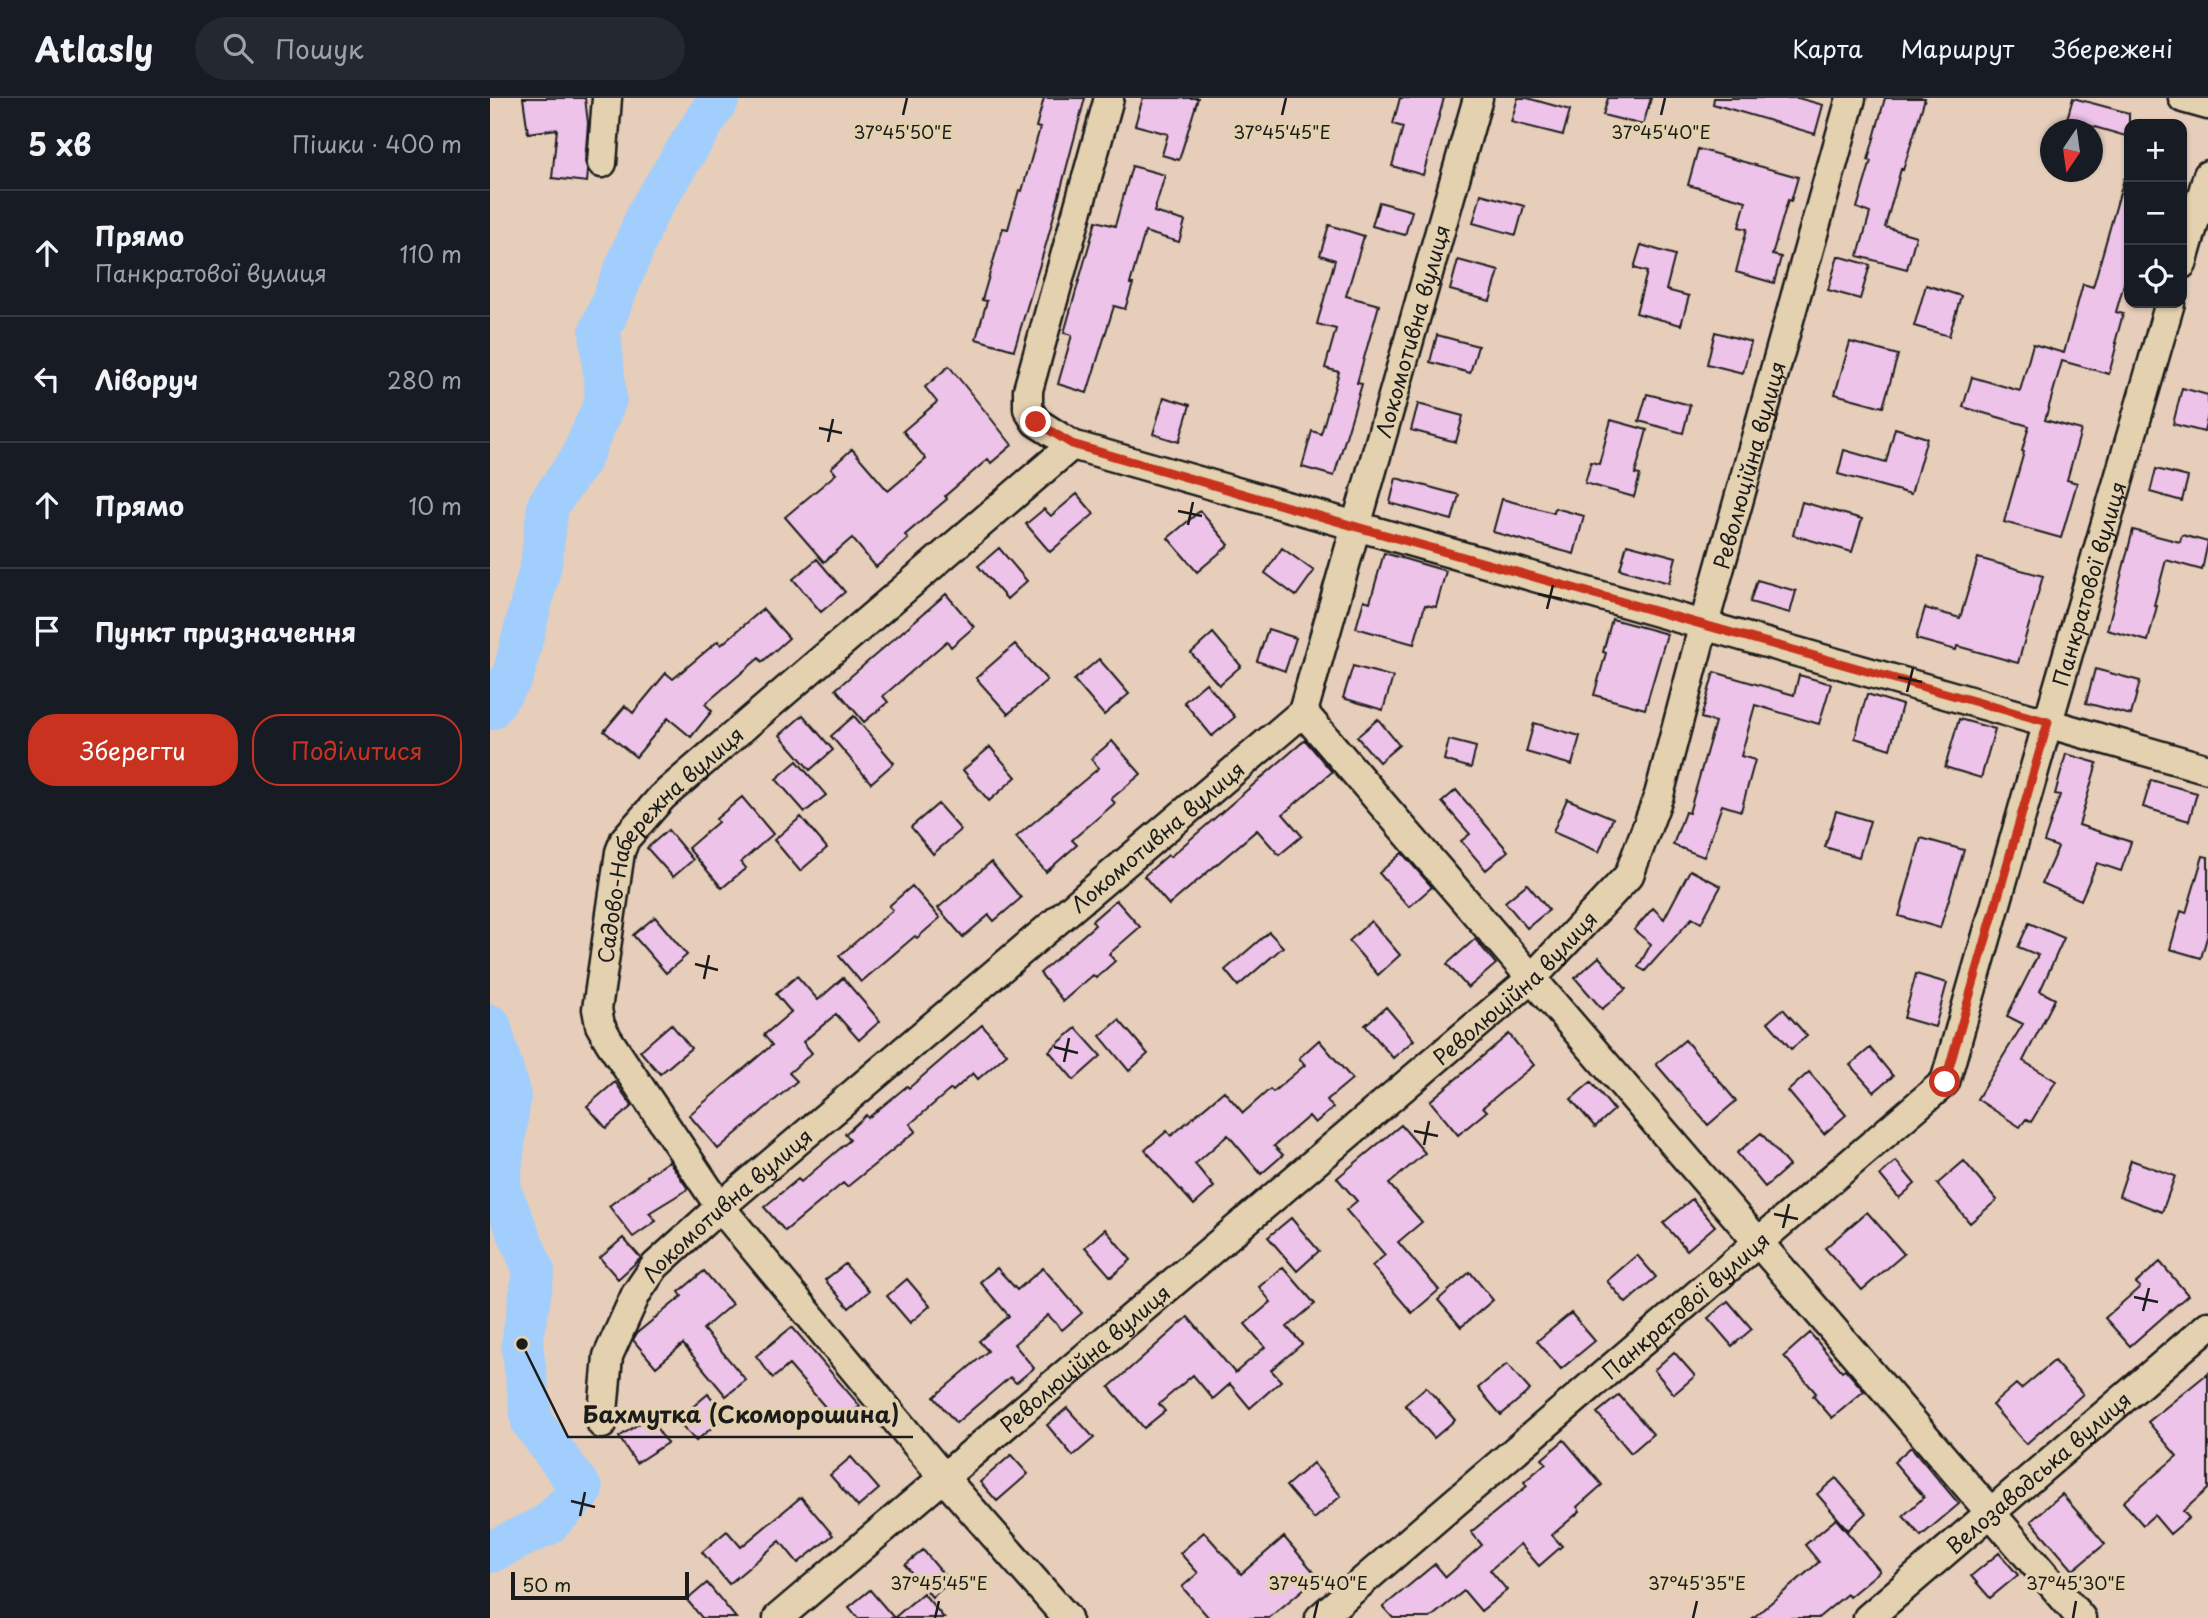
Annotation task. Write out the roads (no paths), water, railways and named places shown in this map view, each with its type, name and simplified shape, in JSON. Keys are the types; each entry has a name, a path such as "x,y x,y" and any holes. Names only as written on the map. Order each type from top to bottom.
{"street":[{"path":"602,163 607,98"},
{"path":"1109,98 1028,390 1028,409 1036,422 1072,444 2208,769"},
{"name":"Локомотивна вулиця","path":"602,1424 608,1356 636,1294 655,1266 720,1207 1303,712 1478,98"},
{"name":"Революційна вулиця","path":"778,1618 1532,978 1629,875 1659,795 1851,98"},
{"path":"2183,98 2208,105"},
{"path":"2187,247 2208,175"},
{"name":"Панкратової вулиця","path":"1320,1618 1945,1082 2170,308"},
{"name":"Садово-Набережна вулиця","path":"1067,1618 944,1478 720,1207 600,1025 597,1009 620,852 625,839 662,797 1072,444"},
{"path":"1303,712 2081,1618"},
{"name":"Велозаводська вулиця","path":"1868,1618 2208,1326"}],"waterway":[{"path":"490,709 513,676 541,564 548,505 580,460 606,400 600,331 648,212 719,98"},
{"path":"490,1025 510,1096 499,1187 534,1271 522,1344 532,1422 582,1490 547,1525 490,1552"}],"place":[{"name":"Бахмутка (Скоморошина)","path":"522,1344"}]}
